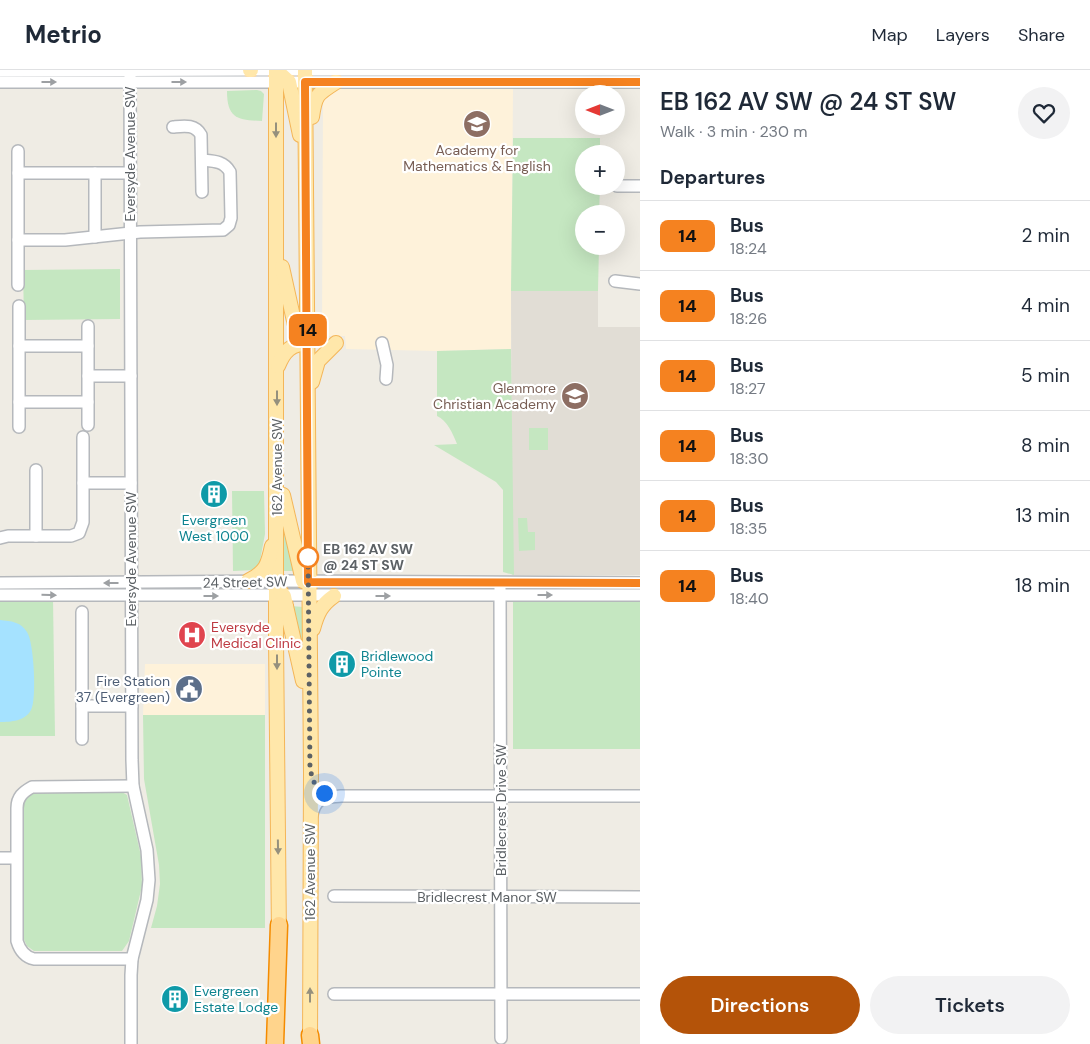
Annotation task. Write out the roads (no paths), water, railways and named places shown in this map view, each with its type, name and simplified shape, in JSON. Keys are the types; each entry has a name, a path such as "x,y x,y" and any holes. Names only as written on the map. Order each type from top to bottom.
{"highway":[{"path":"275,1044 279,925"}],"main road":[{"path":"305,74 284,73 307,175"},
{"name":"162 Avenue SW","path":"281,1044 276,588 276,242 284,73"},
{"name":"162 Avenue SW","path":"305,74 308,343 310,1041"},
{"path":"307,155 316,98 319,93 336,82"},
{"path":"276,242 296,330 301,339 308,343"},
{"path":"277,370 287,350 297,343 308,343"},
{"path":"308,400 318,361 336,343"},
{"path":"277,465 309,588"},
{"path":"248,581 260,575 266,566 277,526"},
{"path":"276,588 309,711"},
{"path":"309,647 318,612 325,602 334,596"}],"street":[{"path":"0,82 251,70 284,73"},
{"path":"305,74 623,76 640,70"},
{"path":"0,71 130,76 284,73"},
{"path":"305,74 336,82 430,74"},
{"name":"Eversyde Avenue SW","path":"130,76 133,786 146,850 149,880 147,900 132,959 130,976 131,1044"},
{"path":"623,76 640,82"},
{"path":"173,126 192,126 199,131 202,138 202,192"},
{"path":"18,151 18,285"},
{"path":"18,240 65,240 131,233 217,231 227,228 231,218 230,172 222,163 202,160"},
{"path":"95,173 95,237"},
{"path":"18,174 130,173"},
{"path":"625,186 640,186"},
{"path":"616,281 640,284"},
{"path":"19,306 19,427"},
{"path":"88,326 88,424"},
{"path":"382,343 387,365 386,379"},
{"path":"19,346 88,346"},
{"path":"88,376 131,376"},
{"path":"19,402 88,402"},
{"path":"0,538 8,536 71,536 79,533 83,522 83,437"},
{"path":"36,470 36,536"},
{"path":"83,483 131,483"},
{"name":"24 Street SW","path":"0,583 248,581 276,588 309,588 334,596 640,583"},
{"name":"24 Street SW","path":"0,595 131,596 276,588 500,589 640,595"},
{"name":"Bridlecrest Drive SW","path":"500,589 501,1038"},
{"path":"82,612 82,739"},
{"path":"82,706 132,706"},
{"path":"310,770 318,790 341,796"},
{"path":"132,959 34,960 25,956 18,948 17,941 16,858 17,802 26,790 37,787 133,786"},
{"path":"310,822 317,801 323,798 341,796 640,796"},
{"path":"0,858 16,858"},
{"name":"Bridlecrest Manor SW","path":"334,896 640,897"},
{"path":"334,994 640,994"}],"water":[{"path":"0,620 15,623 25,629 33,658 34,695 31,710 25,717 9,722 0,722"}],"place":[{"name":"Academy for Mathematics & English","path":"477,124"},
{"name":"Glenmore Christian Academy","path":"575,396"},
{"name":"Evergreen West 1000","path":"214,494"},
{"name":"EB 162 AV SW @ 24 ST SW","path":"308,557"},
{"name":"Eversyde Medical Clinic","path":"192,635"},
{"name":"Bridlewood Pointe","path":"342,664"},
{"name":"Fire Station 37 (Evergreen)","path":"189,689"},
{"name":"Evergreen Estate Lodge","path":"175,999"}]}
